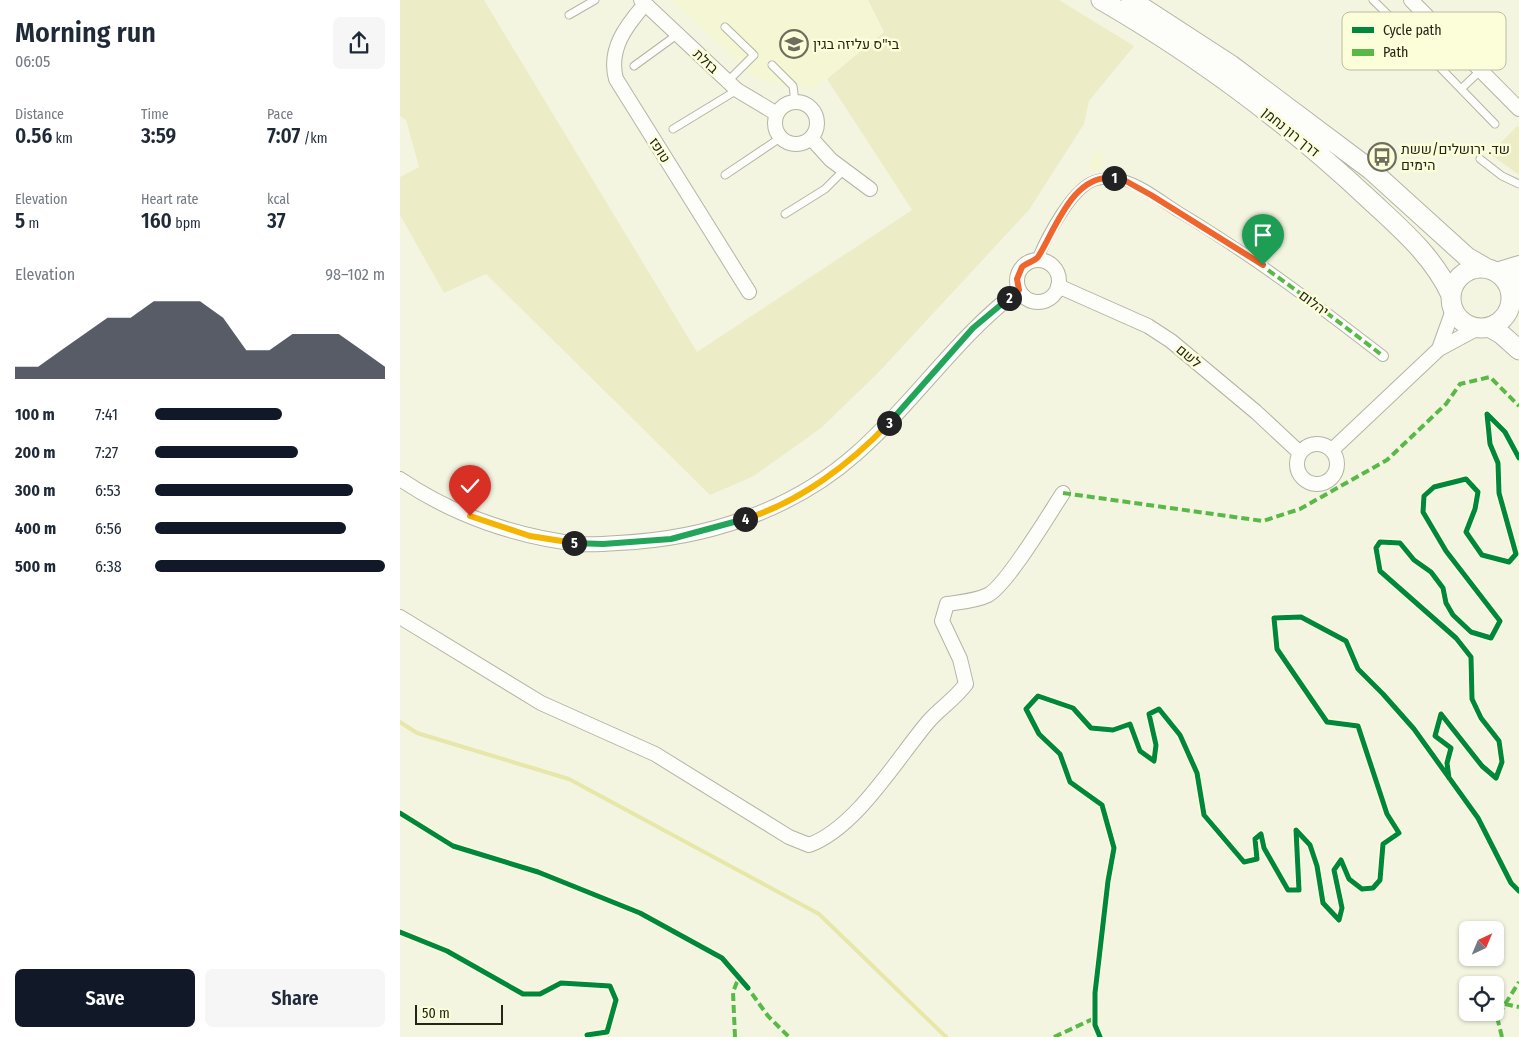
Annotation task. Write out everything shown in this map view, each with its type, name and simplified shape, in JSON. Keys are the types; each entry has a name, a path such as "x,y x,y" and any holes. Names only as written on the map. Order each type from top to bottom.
{"main road":[{"name":"דרך רון נחמן","path":"1101,0 1168,41 1223,79 1311,147 1409,236 1436,267 1452,302"},
{"name":"דרך רון נחמן","path":"1131,0 1231,65 1371,170 1467,257 1491,270"},
{"path":"1519,321 1514,292 1504,279 1491,270 1467,271 1458,278 1452,302 1463,323 1501,334 1519,350"},
{"path":"1484,328 1499,322 1508,312 1514,292"}],"street":[{"path":"1411,0 1423,12"},
{"name":"בזלת","path":"643,2 733,86 777,114"},
{"name":"טופז","path":"643,2 628,24 616,48 613,69 616,79 750,292"},
{"path":"1481,70 1519,109"},
{"path":"795,102 809,107 814,114 816,124 810,138 797,144 788,143 780,138 774,124 777,114 785,105 795,102"},
{"path":"810,138 843,170 870,189"},
{"name":"יהלום","path":"1036,260 1052,230 1081,189 1094,180 1109,178 1124,180 1196,222 1263,265 1383,356"},
{"path":"1036,260 1051,264 1057,272 1058,286 1050,298 1039,302 1030,300 1019,290 1018,272 1029,261 1036,260"},
{"path":"1491,270 1519,265"},
{"name":"לשם","path":"1058,286 1148,326 1166,338 1256,412 1300,453"},
{"path":"400,480 439,503 498,527 530,536 580,544 633,543 662,540 719,527 782,504 849,460 902,410 973,328 1019,290"},
{"path":"1440,347 1452,302"},
{"path":"1332,450 1440,347 1484,328"},
{"path":"1314,444 1322,444 1332,450 1337,466 1335,474 1322,484 1314,484 1301,476 1297,462 1300,453 1306,447 1314,444"},
{"path":"400,617 541,703 656,754 789,837 809,845 829,836 854,814 929,720 955,699 966,684 960,659 942,621 947,604 967,601 989,594 1011,571 1063,493"}],"lane":[{"path":"569,15 594,0"},
{"path":"1373,0 1385,12"},
{"path":"673,129 733,86 754,55 725,27"},
{"path":"634,66 678,34"},
{"path":"772,65 794,86 795,102"},
{"path":"1443,70 1495,124"},
{"path":"1461,89 1481,70"},
{"path":"725,174 780,138"},
{"path":"1480,159 1502,176 1519,184"},
{"path":"785,214 825,188 843,170"}],"shaded area":[{"path":"400,0 484,0 697,352 912,210 827,79 884,32 868,0 1059,0 1134,46 1089,101 1084,124 1029,210 877,374 821,428 754,476 710,495 486,274 444,293 400,215 400,177 419,167 406,120 400,116"},
{"name":"בי\"ס עליזה בגין","path":"671,0 867,0 883,32 813,90 800,86 784,86 762,80 751,74"},
{"path":"1517,126 1519,127 1519,175 1490,154"},
{"path":"1096,150 1106,155 1098,173 1088,168"}],"waterway":[{"path":"400,722 417,733 569,779 819,914 946,1037"}],"marked path":[{"path":"1037,260 1061,214 1079,192 1088,184 1097,180 1120,179 1144,189 1232,245 1308,299 1383,356"},
{"path":"1063,493 1263,521 1300,509 1387,460 1446,404 1460,384 1490,377 1519,406"},
{"path":"735,1037 733,992 739,977"},
{"path":"1502,1037 1497,1017 1519,982"},
{"path":"745,984 768,1016 789,1037"},
{"path":"1505,1004 1519,1007"},
{"path":"1054,1037 1095,1018"}],"cycle path":[{"path":"1449,778 1447,763 1451,748 1435,736 1441,714 1482,766 1496,778 1502,762 1499,741 1481,718 1472,699 1471,657 1456,638 1380,571 1376,548 1380,542 1400,543 1414,560 1431,572 1443,588 1446,603 1453,615 1471,632 1491,638 1500,621 1446,551 1423,512 1424,496 1434,487 1466,479 1478,492 1475,509 1466,532 1482,555 1509,562 1516,554 1499,493 1498,463 1490,444 1487,414 1505,432 1519,458"},
{"path":"1100,1037 1095,1025 1095,993 1108,881 1114,848 1102,805 1070,782 1060,754 1039,734 1026,709 1038,696 1073,708 1091,728 1113,730 1130,724 1140,751 1154,761 1156,745 1149,714 1159,709 1180,735 1197,773 1204,815 1244,862 1257,859 1255,839 1261,834 1264,848 1288,890 1299,890 1296,830 1310,845 1317,866 1323,903 1339,920 1342,908 1334,870 1341,860 1349,879 1362,889 1373,888 1380,880 1383,844 1399,833 1387,814 1358,726 1327,722 1277,649 1274,618 1301,617 1346,641 1358,669 1414,729 1478,818 1511,883 1519,891"},
{"path":"400,813 453,846 538,872 640,913 722,958 748,988"},
{"path":"400,932 447,951 523,994 540,994 561,983 610,986 616,1000 607,1032 587,1035 588,1037"}],"place":[{"name":"בי\"ס עליזה בגין","path":"794,44"},
{"name":"שד. ירושלים/ששת הימים","path":"1382,157"}],"route":[{"path":"470,516 498,527 530,536 580,544 633,543 671,539 719,527 755,516 782,504 834,472 856,454 902,410 973,328 1019,290 1018,272 1029,261 1036,260 1052,230 1070,203 1081,189 1094,180 1109,178 1124,180 1196,222 1263,265"}]}
